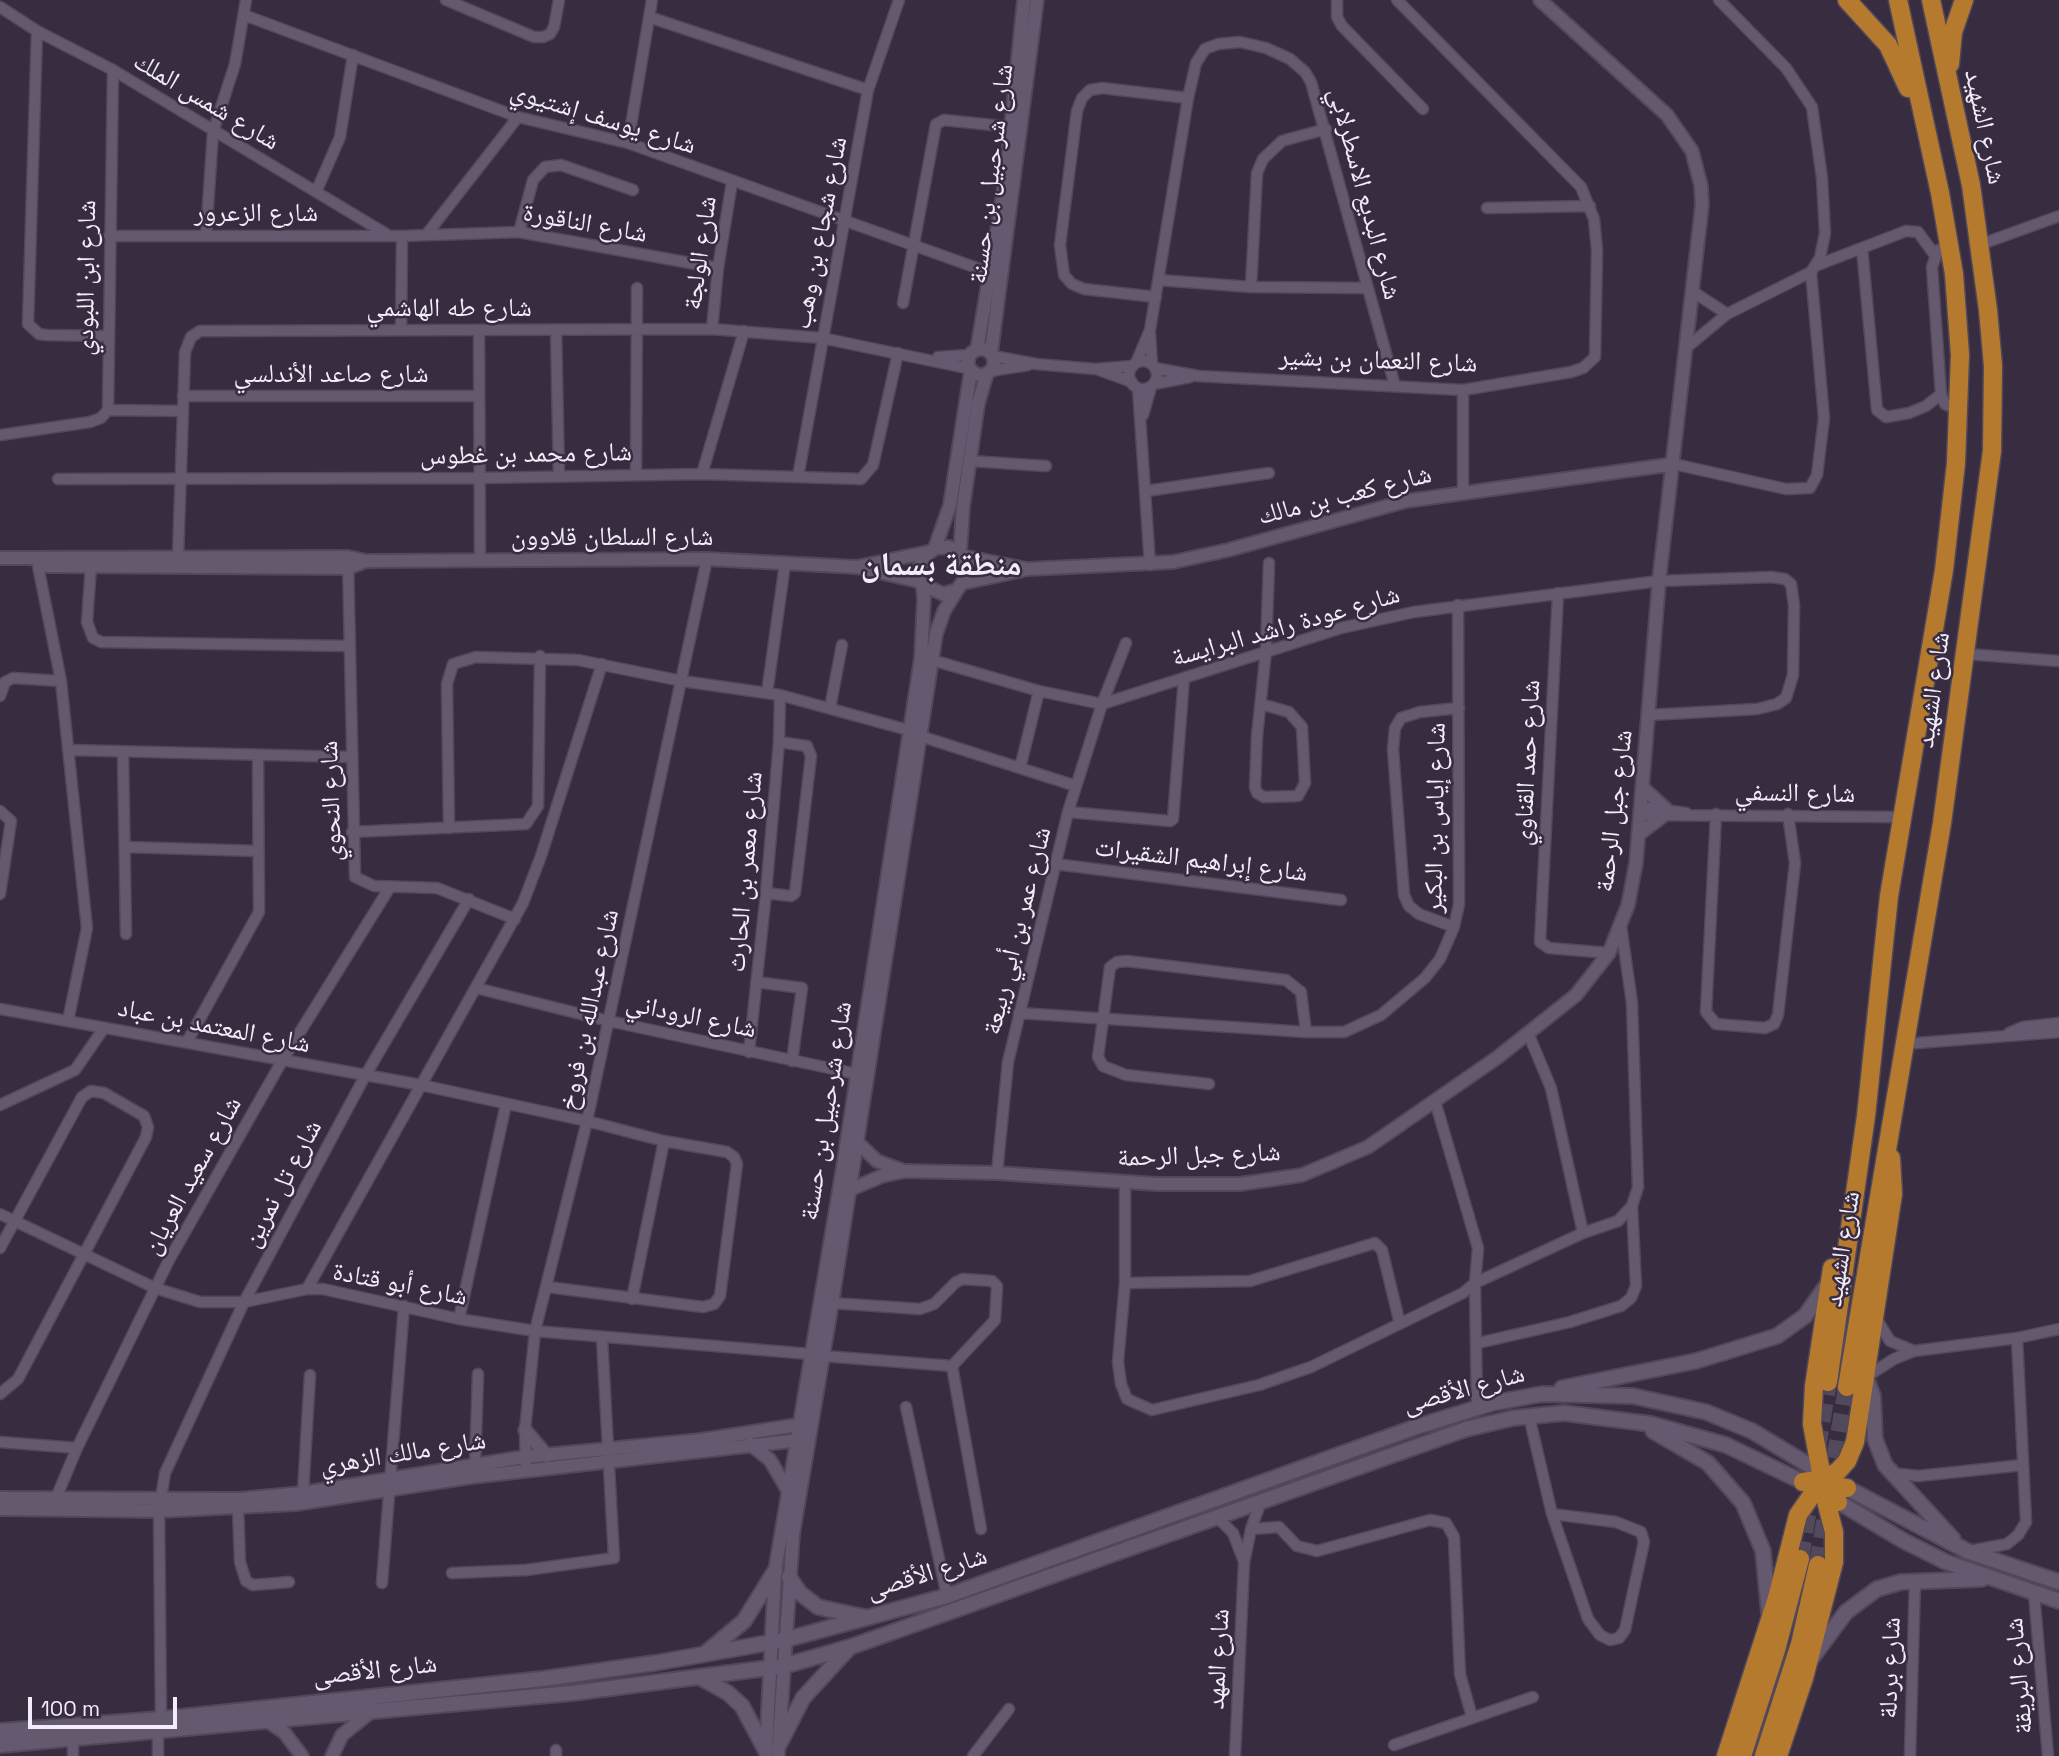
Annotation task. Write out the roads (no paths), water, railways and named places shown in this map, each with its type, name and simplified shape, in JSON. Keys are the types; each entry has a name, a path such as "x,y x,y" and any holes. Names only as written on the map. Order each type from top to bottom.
{"highway":[{"path":"1847,0 1888,45 1922,117"},
{"name":"شارع الشهيد","path":"1828,1382 1866,1116 1885,927 1948,543 1958,410 1959,328 1942,250 1922,117 1898,0"},
{"name":"شارع الشهيد","path":"1847,1387 1966,654 1989,479 1993,423 1991,338 1979,245 1970,185 1931,0"},
{"path":"1953,102 1950,55 1953,32 1964,0"},
{"path":"1778,1756 1808,1663 1834,1562 1835,1532 1813,1433 1812,1406 1846,1168 1866,1116"},
{"path":"1726,1756 1769,1622 1798,1515 1823,1484 1843,1466 1853,1448 1893,1194 1893,1174 1887,1144"},
{"path":"1742,1756 1776,1650 1800,1559"},
{"path":"1765,1756 1800,1644 1818,1564"}],"main road":[{"path":"1542,1394 1590,1381 1696,1361 1777,1336 1797,1324 1813,1308 1831,1277"},
{"path":"1866,1378 1873,1396 1877,1448 1890,1473 1964,1549"},
{"name":"شارع الأقصى","path":"0,1745 73,1739 160,1725 542,1679 702,1656 784,1640 947,1596 1416,1427 1477,1408 1542,1394 1633,1396 1682,1405 1752,1431 1823,1484"},
{"name":"شارع الأقصى","path":"0,1731 267,1721 369,1713 701,1678 784,1665 850,1647 1261,1504 1466,1429 1529,1416 1564,1413 1626,1420 1702,1437 1823,1484"},
{"path":"1626,1420 1690,1450 1721,1475 1743,1503 1759,1535 1767,1567 1769,1622"},
{"path":"1823,1484 1964,1549 2059,1582"},
{"path":"1823,1484 1924,1552 2059,1601"},
{"path":"702,1656 744,1621 775,1571"},
{"path":"789,1577 800,1593 818,1607 869,1618"},
{"path":"1808,1663 1856,1603 1889,1585 1914,1581 1990,1578"},
{"path":"701,1678 728,1693 742,1706 773,1752 803,1698 850,1647"}],"street":[{"path":"206,236 213,132 235,64 246,0"},
{"path":"446,0 534,37 543,37 550,34 554,27 559,0"},
{"path":"628,143 652,0"},
{"name":"شارع شجاع بن وهب","path":"798,477 868,90 899,0"},
{"name":"شارع شرحبيل بن حسنة","path":"971,369 991,273 1012,127 1024,0"},
{"name":"شارع شرحبيل بن حسنة","path":"989,372 1037,0"},
{"path":"1337,0 1337,17 1342,26 1423,109"},
{"name":"شارع النعمان بن بشير","path":"1154,366 1198,376 1463,390 1571,372 1583,368 1595,357 1597,250 1590,206 1576,180 1396,0"},
{"path":"1407,0 1410,12"},
{"name":"شارع جبل الرحمة","path":"849,1190 881,1175 905,1171 997,1173 1125,1183 1240,1184 1302,1175 1368,1147 1435,1101 1576,995 1609,953 1621,926 1633,884 1660,581 1702,186 1692,151 1667,115 1540,0"},
{"path":"1674,464 1786,489 1810,488 1817,475 1824,418 1813,269 1823,247 1825,210 1812,107 1786,68 1719,0"},
{"name":"شارع شمس الملك","path":"0,7 37,31 113,70 388,236"},
{"name":"شارع يوسف إشتيوي","path":"244,15 518,117 628,143 991,273"},
{"path":"649,16 868,90"},
{"path":"37,31 27,324 38,334 107,336"},
{"name":"شارع البديع الاسطرلابي","path":"1135,365 1150,330 1196,63 1205,49 1218,44 1240,42 1266,48 1305,72 1311,82 1395,387"},
{"path":"316,192 340,137 353,55"},
{"name":"شارع ابن اللبودي","path":"108,410 113,70"},
{"path":"1156,298 1084,289 1072,284 1064,275 1060,245 1077,111 1082,98 1090,90 1102,88 1188,98"},
{"path":"426,235 518,117"},
{"path":"903,303 936,124 944,121 1012,127"},
{"path":"1251,287 1257,173 1263,159 1282,141 1326,129"},
{"path":"519,232 533,180 545,167 561,165 634,190"},
{"name":"شارع الولجة","path":"712,329 718,268 733,182"},
{"path":"1487,208 1590,206"},
{"path":"1979,245 2059,216"},
{"path":"1686,348 1727,314 1813,269 1912,230 1942,250 1932,267 1941,394 1945,404 1958,410"},
{"name":"شارع الناقورة","path":"402,236 519,232 718,268"},
{"name":"شارع الزعرور","path":"109,236 402,236"},
{"path":"401,330 402,236"},
{"path":"1862,248 1877,410 1886,417 1909,413 1926,406 1941,394"},
{"path":"1159,280 1251,287 1368,288"},
{"path":"636,474 637,288"},
{"path":"1692,291 1727,314"},
{"name":"شارع طه الهاشمي","path":"178,556 179,477 187,345 200,331 712,329 822,338 971,369"},
{"path":"479,330 480,561"},
{"path":"556,330 559,477"},
{"name":"شارع البديع الاسطرلابي","path":"1150,330 1154,366"},
{"path":"702,474 744,331"},
{"name":"شارع محمد بن غطوس","path":"58,479 480,478 702,474 861,479 871,471 898,352"},
{"path":"974,352 1036,364 1096,369 1135,365 1144,361 1154,366 1157,376 1140,425"},
{"name":"شارع طه الهاشمي","path":"927,358 974,352"},
{"path":"989,372 978,404 970,461 961,554 967,569 960,587 943,594 923,583 920,565 932,550 950,505 971,369 979,374 989,372 1036,364"},
{"path":"1135,365 1130,374 1135,385 1140,425 1150,565"},
{"path":"1096,369 1135,385 1152,385"},
{"name":"شارع النعمان بن بشير","path":"1152,385 1198,376"},
{"path":"1463,390 1463,491"},
{"name":"شارع صاعد الأندلسي","path":"183,396 479,396"},
{"path":"0,435 90,422 101,418 108,410 183,411"},
{"path":"970,461 1046,466"},
{"name":"شارع كعب بن مالك","path":"960,587 1028,569 1150,565 1214,554 1370,509 1463,491 1674,464"},
{"path":"1146,491 1269,473"},
{"path":"932,550 949,547 961,554"},
{"name":"شارع السلطان قلاوون","path":"857,567 932,550"},
{"name":"شارع كعب بن مالك","path":"961,554 1028,569"},
{"name":"شارع السلطان قلاوون","path":"0,558 178,556 348,562"},
{"name":"شارع السلطان قلاوون","path":"0,566 707,559 857,567 923,583"},
{"name":"شارع عبدالله بن فروخ","path":"525,1464 524,1430 535,1331 587,1121 707,559"},
{"name":"شارع النحوي","path":"348,562 355,877 362,882 390,887 426,886 515,919"},
{"path":"1261,704 1289,712 1301,727 1305,783 1298,796 1276,799 1257,793 1261,704 1266,652 1269,563"},
{"path":"767,693 785,564"},
{"path":"38,566 61,681 87,937 68,1021"},
{"path":"91,566 87,622 93,638 101,642 348,646"},
{"name":"شارع عودة راشد البرايسة","path":"932,660 1039,691 1102,704 1353,625 1458,606 1660,581 1785,579 1791,584 1794,605 1793,675 1786,698 1768,707 1649,715"},
{"name":"شارع شرحبيل بن حسنة","path":"773,1752 768,1668 775,1571 788,1489 823,1356 849,1190 914,733 922,647 923,583"},
{"name":"شارع شرحبيل بن حسنة","path":"805,1424 802,1405 810,1354 914,733 939,622 960,587"},
{"name":"شارع حمد القناوي","path":"1558,593 1540,936 1546,948 1609,953"},
{"name":"شارع إياس بن البكير","path":"1019,1013 1306,1032 1344,1031 1381,1015 1425,978 1440,959 1454,927 1460,884 1458,606"},
{"name":"شارع عمر بن أبي ربيعة","path":"997,1173 1008,1062 1055,864 1102,704 1126,643"},
{"path":"830,708 842,645"},
{"path":"1966,654 2059,661"},
{"path":"352,832 526,824 534,816 538,791 540,656"},
{"path":"449,828 447,684 453,664 476,657 540,656 780,695 914,733 1076,786"},
{"path":"307,1289 515,919 541,856 601,664"},
{"path":"0,696 5,682 13,678 61,681"},
{"path":"1068,813 1170,821 1174,819 1185,678"},
{"path":"1020,768 1039,691"},
{"name":"شارع معمر بن الحارث","path":"748,1052 766,893 779,742 780,695"},
{"path":"1454,927 1419,914 1409,906 1404,895 1393,749 1395,728 1401,718 1420,712 1459,708"},
{"path":"766,893 794,893 811,756 807,746 779,742"},
{"path":"70,750 351,757"},
{"path":"123,752 126,934"},
{"path":"187,1042 259,912 258,756"},
{"path":"1638,835 1664,813 1643,788"},
{"path":"0,811 11,821 0,894"},
{"name":"شارع النسفي","path":"1641,811 1902,817"},
{"path":"1717,814 1706,1012 1712,1021 1722,1026 1765,1028 1774,1024 1778,1015 1793,877 1795,853 1787,814"},
{"path":"125,847 258,851"},
{"name":"شارع إبراهيم الشقيرات","path":"1055,864 1341,900"},
{"name":"شارع سعيد العريان","path":"56,1498 77,1448 155,1288 282,1061 390,887"},
{"name":"شارع تل نمرين","path":"158,1756 160,1505 165,1473 244,1302 365,1076 469,900"},
{"path":"1478,1343 1570,1322 1621,1306 1632,1298 1636,1286 1632,1206 1638,1187 1632,1016 1629,971 1621,926"},
{"path":"1209,1084 1111,1072 1098,1057 1101,1018 1110,967 1116,962 1127,961 1286,980 1301,992 1306,1032"},
{"path":"756,982 802,988 792,1061"},
{"name":"شارع الروداني","path":"476,988 609,1021 857,1074"},
{"name":"شارع المعتمد بن عباد","path":"0,1009 421,1085 587,1121 664,1141 727,1152 737,1164 720,1296 714,1304 703,1307 548,1287"},
{"path":"2009,1034 2022,1027 2059,1023"},
{"path":"0,1105 75,1070 104,1028"},
{"path":"1904,1044 2059,1032"},
{"path":"1528,1033 1551,1088 1583,1233"},
{"path":"0,1248 82,1097 91,1091 104,1093 144,1116 148,1127 146,1138 18,1378 0,1394"},
{"path":"1435,1101 1478,1248 1475,1283 1477,1408"},
{"path":"459,1319 506,1104"},
{"path":"632,1299 664,1141"},
{"name":"شارع جبل الرحمة","path":"856,1141 877,1161 905,1171"},
{"path":"1125,1183 1125,1283 1118,1362 1121,1384 1127,1399 1152,1409 1279,1379 1311,1367 1463,1293 1475,1283 1583,1233 1618,1221 1632,1206"},
{"name":"شارع أبو قتادة","path":"0,1214 155,1288 200,1301 244,1302 307,1289 343,1292 459,1319 535,1331 810,1354"},
{"path":"1125,1283 1250,1281 1375,1243 1382,1250 1400,1324"},
{"path":"832,1303 920,1308 934,1304 956,1282 992,1281 998,1286 995,1321 952,1366"},
{"path":"382,1583 404,1306"},
{"path":"1874,1315 1890,1342 1914,1351"},
{"path":"1866,1378 1894,1359 1914,1351 2017,1338 2059,1329"},
{"path":"452,1573 526,1570 614,1558 602,1338"},
{"path":"1964,1549 2001,1547 2023,1529 2026,1522 2017,1338"},
{"path":"823,1356 952,1366"},
{"path":"952,1366 981,1529"},
{"path":"475,1466 478,1374"},
{"path":"303,1493 310,1375"},
{"path":"775,1428 802,1405"},
{"path":"906,1406 947,1596"},
{"path":"1529,1416 1552,1514 1593,1629 1610,1640 1619,1638 1625,1630 1644,1542 1641,1532 1631,1525 1598,1518 1552,1514"},
{"name":"شارع مالك الزهري","path":"0,1498 56,1498 238,1508 296,1504 475,1466 525,1464 547,1456 607,1455 805,1424"},
{"path":"524,1430 547,1456"},
{"name":"شارع شرحبيل بن حسنة","path":"773,1752 784,1665 802,1439"},
{"name":"شارع مالك الزهري","path":"0,1509 160,1505 239,1499 389,1485 525,1464 607,1455 802,1439"},
{"path":"0,1442 77,1448"},
{"path":"750,1444 771,1460 788,1489"},
{"path":"1890,1473 1918,1476 2023,1465"},
{"name":"شارع المهد","path":"1235,1756 1244,1563 1251,1529 1261,1504"},
{"path":"238,1508 240,1562 246,1581 253,1585 289,1582"},
{"name":"شارع المهد","path":"1218,1518 1233,1534 1244,1563"},
{"path":"1251,1529 1279,1527 1297,1546 1317,1551 1430,1520 1446,1522 1454,1537 1460,1674 1472,1717"},
{"name":"شارع بردلة","path":"1910,1756 1914,1581"},
{"name":"شارع البريقة","path":"2034,1593 2048,1756"},
{"path":"1394,1745 1533,1697"},
{"path":"973,1756 1009,1709"},
{"path":"332,1756 346,1730 369,1713"},
{"path":"267,1721 284,1732 302,1756"},
{"path":"73,1739 73,1756"}],"tunnel":[{"path":"1817,1448 1828,1382"},
{"path":"1818,1565 1847,1387"},
{"path":"1800,1559 1810,1496"}],"district":[{"name":"منطقة بسمان","path":"941,566"}]}
